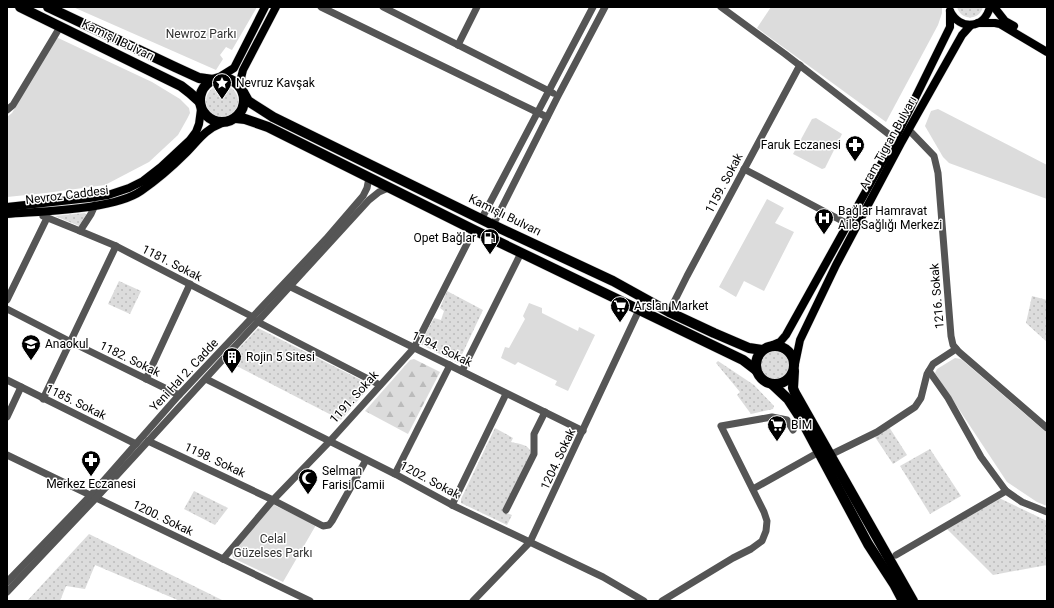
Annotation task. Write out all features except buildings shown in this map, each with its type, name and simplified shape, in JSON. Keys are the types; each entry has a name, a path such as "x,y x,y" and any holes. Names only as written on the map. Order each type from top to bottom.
{"highway":[{"name":"Kamışlı Bulvarı","path":"20,7 181,86 190,93 201,106"},
{"name":"Kamışlı Bulvarı","path":"48,7 66,11 199,78 215,79"},
{"path":"228,78 235,81 244,92 244,107 241,113 229,122 222,122 209,118 201,106 200,97 204,87 215,79 228,78"},
{"name":"Kamışlı Bulvarı","path":"244,92 248,101 273,117 482,218 493,225 613,281 669,312 749,348 762,350"},
{"path":"236,118 245,119 268,127 388,188 743,360 756,370 762,379 772,384 788,399 801,419 868,544 894,584 903,601"},
{"path":"756,370 756,359 762,350 773,346 779,346 790,352 794,358 793,388 795,393 913,601"},
{"path":"772,384 783,383 792,376 794,368"},
{"path":"832,459 847,473 896,555 921,601"}],"main road":[{"path":"215,79 234,68 265,7"},
{"path":"244,92 241,78 243,70 276,7"},
{"name":"Aram Tigran Bulvarı","path":"794,368 800,340 810,318 836,265 909,130 962,35 974,24 984,19 988,14 990,7"},
{"path":"994,7 1006,21 1047,46"},
{"path":"950,9 953,17 964,24 1000,24 1047,52"},
{"path":"773,346 780,342 786,335 895,139 950,27 950,9"},
{"name":"Nevroz Caddesi","path":"7,207 89,198 108,195 129,188 161,167 190,140 197,128 201,106"},
{"name":"Nevroz Caddesi","path":"7,214 95,205 118,200 140,192 175,164 206,131 222,122"}],"street":[{"path":"321,7 547,117"},
{"path":"382,7 395,10 458,45 558,96"},
{"path":"458,45 477,7"},
{"path":"482,218 593,7"},
{"path":"493,225 547,117 605,7"},
{"path":"721,7 800,65 895,139"},
{"path":"7,110 12,105 60,27"},
{"name":"1159. Sokak","path":"669,312 800,65"},
{"name":"1216. Sokak","path":"909,130 934,156 938,173 951,336 953,345 956,349"},
{"path":"744,169 848,224"},
{"name":"Yeni Hal 2. Cadde","path":"7,582 10,574 93,496 136,444 180,395 256,320 363,196 367,188 369,178"},
{"path":"7,592 93,496 148,441 206,379 256,320 291,287 369,200 379,192 388,188"},
{"path":"80,231 95,205"},
{"name":"1181. Sokak","path":"35,211 47,218 116,246 380,385"},
{"path":"7,300 47,218"},
{"name":"1191. Sokak","path":"223,559 273,500 329,442 414,348 474,230"},
{"path":"42,399 71,342 116,246"},
{"path":"462,371 521,253"},
{"path":"146,379 190,284"},
{"name":"1194. Sokak","path":"291,287 583,431"},
{"name":"1182. Sokak","path":"7,309 180,395"},
{"name":"1204. Sokak","path":"473,601 530,542 639,310"},
{"path":"832,459 915,407 921,398 933,364 956,349 1047,428"},
{"path":"395,474 450,365"},
{"path":"930,371 948,398 981,457 1006,491 1022,502 1047,512"},
{"name":"1202. Sokak","path":"206,379 395,474 452,505 603,577 644,601"},
{"name":"1185. Sokak","path":"7,380 42,399 136,444"},
{"path":"7,417 21,388"},
{"path":"452,505 506,394"},
{"path":"506,510 534,454 534,434 545,412"},
{"path":"662,601 733,558 751,549 762,541 766,531 767,521 764,512 754,489 721,426 772,417 786,420 793,430"},
{"name":"1198. Sokak","path":"148,441 273,500 323,526 329,525 366,460"},
{"path":"754,489 819,452"},
{"name":"1200. Sokak","path":"7,455 310,601"},
{"path":"896,555 1006,491"}],"green space":[{"name":"Newroz Parkı","path":"73,7 257,7 232,50 226,47 220,55 223,59 216,70"},
{"path":"771,7 942,7 942,13 938,25 886,122 757,28"},
{"path":"957,7 983,7 978,15 970,18 962,15"},
{"path":"56,37 152,82 180,99 189,108 190,113 178,135 149,162 105,185 7,197 7,117 12,113"},
{"path":"219,85 225,85 235,92 238,101 237,107 231,114 225,117 219,117 209,110 206,104 206,98 213,88"},
{"path":"938,109 1047,165 1047,199 949,163 943,157 925,126 931,111"},
{"path":"816,118 842,134 825,168 822,169 793,154 812,119"},
{"path":"767,199 784,208 775,223 794,232 764,291 744,281 736,297 719,287"},
{"path":"85,213 86,215 79,226 55,216"},
{"path":"119,281 141,291 130,314 108,304"},
{"path":"447,291 483,310 458,363 420,344 434,318 441,320 444,311 440,308"},
{"path":"1032,296 1047,300 1047,342 1026,323"},
{"path":"529,303 542,308 542,313 578,331 579,327 595,335 568,391 555,385 557,381 518,362 515,365 501,358 505,347 509,348 525,319 523,316"},
{"path":"258,328 371,385 341,420 227,361"},
{"path":"775,351 785,355 789,365 785,375 775,379 765,375 761,365 765,355"},
{"path":"955,358 961,359 1047,433 1047,506 1037,502 1007,482 935,373 937,369"},
{"path":"414,359 440,372 408,434 365,411 410,360"},
{"path":"718,361 754,385 774,406 773,409 751,414 737,395 740,392 716,363"},
{"path":"889,427 907,455 893,464 875,437"},
{"path":"495,428 513,438 511,442 526,446 531,453 504,512 512,515 507,525 461,503 461,499"},
{"path":"930,449 961,496 930,514 900,466"},
{"path":"194,491 228,508 215,525 184,509"},
{"path":"999,498 1047,521 1047,565 993,575 947,529"},
{"name":"Celal Güzelses Parkı","path":"272,502 276,506 316,525 283,582 233,558 232,554"},
{"path":"89,534 224,601 180,601 95,565 85,589 66,586 60,601 27,601"}],"place":[{"name":"Nevruz Kavşak","path":"222,100"},
{"name":"Faruk Eczanesi","path":"855,162"},
{"name":"Bağlar Hamravat Aile Sağlığı Merkezi","path":"824,235"},
{"name":"Opet Bağlar","path":"490,255"},
{"name":"Arslan Market","path":"620,323"},
{"name":"Anaokul","path":"31,361"},
{"name":"Rojin 5 Sitesi","path":"232,374"},
{"name":"BİM","path":"777,442"},
{"name":"Merkez Eczanesi","path":"91,477"},
{"name":"Selman Farisi Camii","path":"308,495"}]}
